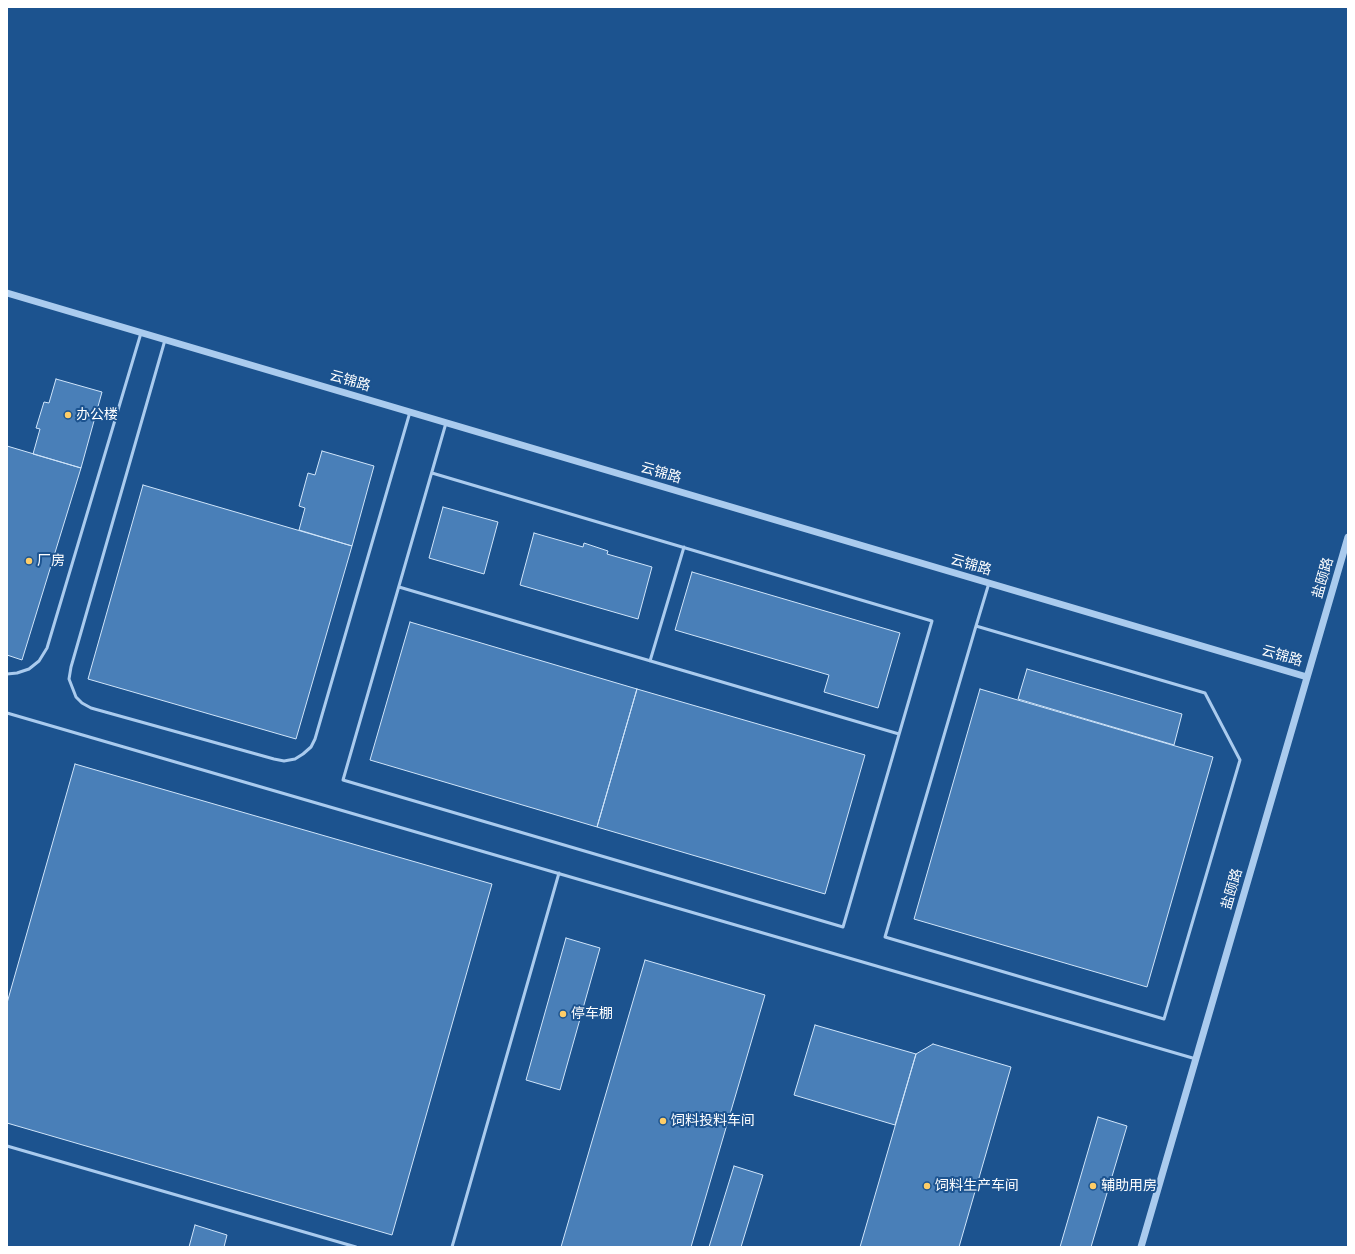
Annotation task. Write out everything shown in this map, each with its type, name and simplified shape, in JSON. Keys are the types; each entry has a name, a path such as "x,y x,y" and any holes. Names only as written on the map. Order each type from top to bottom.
{"street":[{"name":"云锦路","path":"7,293 1307,677"},
{"name":"盐颐路","path":"1141,1247 1348,537"}],"lane":[{"path":"7,674 30,669 39,661 47,648 140,333"},
{"path":"165,340 71,667 69,679 72,689 76,697 91,708 274,760 284,761 295,759 303,754 315,739 410,412"},
{"path":"432,472 932,621 843,927 343,780 446,423"},
{"path":"650,661 684,547"},
{"path":"976,626 1205,693 1240,760 1164,1019 886,937 976,626 989,583"},
{"path":"399,587 899,734"},
{"path":"7,713 1196,1059"},
{"path":"452,1247 559,874"},
{"path":"7,1146 356,1247"}],"building":[{"name":"办公楼","path":"56,379 102,392 81,468 33,454 40,429 36,428 44,402 49,403"},
{"name":"厂房","path":"7,446 81,468 22,660 7,655"},
{"path":"322,451 374,466 352,546 299,530 305,508 299,506 308,473 315,475"},
{"path":"143,485 352,546 296,739 88,679"},
{"path":"443,507 498,522 484,574 429,558"},
{"path":"534,533 583,547 584,543 608,551 607,554 652,567 638,619 520,585"},
{"path":"692,572 900,633 878,708 824,692 829,675 675,630"},
{"path":"410,622 637,689 597,827 370,760"},
{"path":"1027,669 1182,714 1174,745 1018,699"},
{"path":"637,689 865,755 825,894 597,827"},
{"path":"980,689 1213,757 1147,987 914,919"},
{"path":"75,764 492,884 392,1235 7,1123 7,1003"},
{"name":"停车棚","path":"566,938 600,948 560,1090 526,1080"},
{"name":"饲料投料车间","path":"645,960 765,995 691,1247 561,1247"},
{"path":"815,1025 916,1054 895,1125 794,1095"},
{"name":"饲料生产车间","path":"933,1044 1011,1067 959,1247 860,1247 916,1054"},
{"name":"辅助用房","path":"1098,1117 1127,1126 1091,1247 1060,1247"},
{"path":"734,1166 763,1175 741,1247 709,1247"},
{"path":"195,1225 227,1235 224,1247 189,1247"}],"place":[{"name":"办公楼","path":"68,415"},
{"name":"厂房","path":"29,561"},
{"name":"停车棚","path":"563,1014"},
{"name":"饲料投料车间","path":"663,1121"},
{"name":"饲料生产车间","path":"927,1186"},
{"name":"辅助用房","path":"1093,1186"}]}
